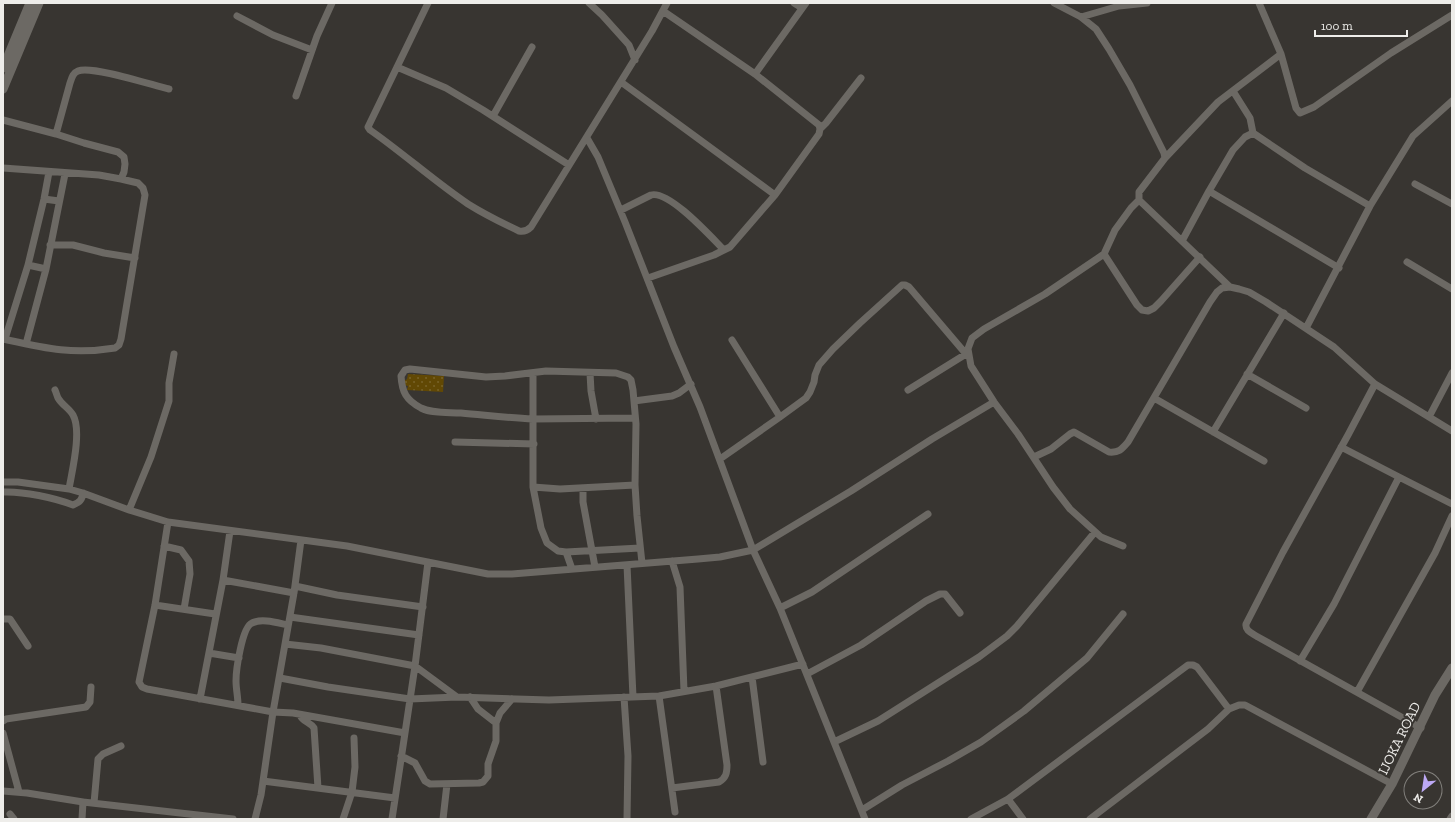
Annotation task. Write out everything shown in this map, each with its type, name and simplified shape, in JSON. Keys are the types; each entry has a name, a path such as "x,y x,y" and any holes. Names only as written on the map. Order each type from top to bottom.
{"street":[{"path":"3,68 30,3"},
{"path":"3,89 39,3"},
{"path":"296,96 317,36 332,3"},
{"path":"428,3 368,127 468,204 519,232 528,231 531,228 568,165 587,138 635,60 664,11 667,3"},
{"path":"589,3 602,15 628,45 635,60"},
{"path":"755,74 804,6 794,3"},
{"path":"1054,3 1081,17 1096,29 1130,85 1165,158"},
{"path":"1081,17 1119,6 1147,3"},
{"path":"1259,3 1281,54 1296,108 1300,113 1314,107 1391,53 1452,15"},
{"path":"664,11 755,74 819,125 820,129"},
{"path":"236,16 273,35 312,50"},
{"path":"628,45 641,50"},
{"path":"493,116 532,47"},
{"path":"1230,288 1200,257 1139,200 1139,192 1165,158 1218,102 1281,54"},
{"path":"397,67 446,88 493,116 568,165"},
{"path":"56,134 73,74 78,71 84,69 103,72 169,89"},
{"path":"648,278 714,255 730,247 775,195 820,129 826,124 861,78"},
{"path":"621,82 775,195"},
{"path":"1233,91 1250,118 1253,133 1305,168 1370,206"},
{"path":"1306,328 1339,268 1370,206 1412,136 1452,101"},
{"path":"3,120 56,134 84,144 118,152 124,156 125,164 121,179"},
{"path":"1182,241 1233,150 1245,137 1253,133"},
{"path":"587,138 598,157 621,210 674,347 720,459 753,550 780,608 865,819"},
{"path":"3,168 49,172 65,174 99,175 138,183 143,188 144,195 121,339 115,348 79,352 55,350 4,339 28,265 49,172"},
{"path":"26,344 46,269 65,174"},
{"path":"1415,184 1452,204"},
{"path":"1209,191 1339,268"},
{"path":"621,210 651,195 656,194 662,196 691,217 724,250"},
{"path":"44,198 59,201"},
{"path":"908,390 967,352 972,338 984,329 1045,294 1104,254 1115,230 1131,208 1139,200"},
{"path":"50,245 73,245 104,253 134,258"},
{"path":"1104,254 1137,305 1142,310 1148,311 1154,308 1161,301 1200,257"},
{"path":"1407,262 1452,289"},
{"path":"28,265 46,269"},
{"path":"720,459 806,398 810,392 819,366 833,349 902,285 909,286 967,352 971,366 994,402 1070,509 1094,532 1108,541 1123,546"},
{"path":"1034,457 1051,449 1074,432 1080,434 1109,452 1121,450 1128,442 1210,302 1222,288 1249,292 1284,313 1334,347 1375,384 1452,431"},
{"path":"1213,432 1284,313"},
{"path":"732,340 780,417"},
{"path":"128,510 151,457 169,400 169,383 174,354"},
{"path":"635,418 533,419 489,417 434,411 422,408 404,393 402,389 401,376 405,370 410,369 486,377 546,371 616,373 628,377 631,380 634,401 635,418 635,486 642,563"},
{"path":"533,373 533,487 541,528 545,540 558,551 566,552 640,548"},
{"path":"590,373 591,391 596,418"},
{"path":"1429,417 1452,373"},
{"path":"1247,374 1306,408"},
{"path":"634,401 672,396 679,393 690,384"},
{"path":"1375,384 1283,552 1245,628 1300,661 1421,728"},
{"path":"55,390 58,398 74,416 75,421 77,448 68,489"},
{"path":"1154,398 1264,461"},
{"path":"3,482 18,482 68,489 84,493 128,510 168,522 347,546 488,574 512,574 627,565 720,556 753,550 994,402"},
{"path":"983,409 1001,411"},
{"path":"455,442 534,444"},
{"path":"1341,446 1399,478 1452,504"},
{"path":"1300,661 1334,604 1399,478"},
{"path":"533,487 560,489 635,486"},
{"path":"583,488 583,502 595,567"},
{"path":"3,492 39,496 73,505 79,503 84,493"},
{"path":"780,608 812,592 928,514"},
{"path":"1357,692 1435,553 1452,516"},
{"path":"168,522 155,605 139,682 142,687 273,712 300,715 405,733"},
{"path":"200,699 215,614 223,580 230,531"},
{"path":"834,742 878,722 979,657 1006,636 1017,626 1094,532"},
{"path":"255,819 263,781 302,540"},
{"path":"164,546 181,550 189,561 190,574 184,609"},
{"path":"566,552 572,569"},
{"path":"672,561 680,587 684,691"},
{"path":"392,819 415,666 428,562"},
{"path":"627,565 633,697"},
{"path":"223,580 423,607"},
{"path":"807,674 861,645 926,601 940,594 945,594 960,613"},
{"path":"155,605 215,614"},
{"path":"862,810 902,785 948,762 981,742 1024,711 1087,658 1123,614"},
{"path":"290,617 419,636"},
{"path":"3,619 10,618 28,646"},
{"path":"238,705 236,681 239,658 246,627 252,623 261,621 288,625"},
{"path":"285,644 321,648 415,666 457,697"},
{"path":"209,653 239,658"},
{"path":"280,678 328,687 410,699 457,697 549,700 624,698 660,696 716,686 803,664"},
{"path":"971,819 1008,799 1188,665 1197,667 1229,709"},
{"name":"IJOKA ROAD","path":"1371,819 1392,784 1421,728 1435,695 1452,668"},
{"path":"752,677 763,762"},
{"path":"672,788 719,782 724,779 726,775 727,765 716,686"},
{"path":"3,721 6,719 86,707 90,702 91,687"},
{"path":"660,696 675,812"},
{"path":"470,697 478,708 496,723"},
{"path":"624,698 628,756 627,819"},
{"path":"401,756 415,763 425,781 430,784 483,782 488,776 488,764 496,741 496,723 500,713 512,699"},
{"path":"1090,819 1208,729 1229,709 1239,704 1245,705 1392,784"},
{"path":"300,715 304,721 312,724 314,728 318,788"},
{"path":"3,733 19,792"},
{"path":"343,819 352,792 355,767 354,738"},
{"path":"94,803 98,759 103,754 121,746"},
{"path":"263,781 395,798"},
{"path":"443,819 447,784"},
{"path":"3,791 83,802 233,819"},
{"path":"1008,799 1023,819"},
{"path":"82,819 83,802"}],"shaded area":[{"path":"408,374 444,376 443,392 407,390 408,386 404,385 403,382 407,379"}]}
